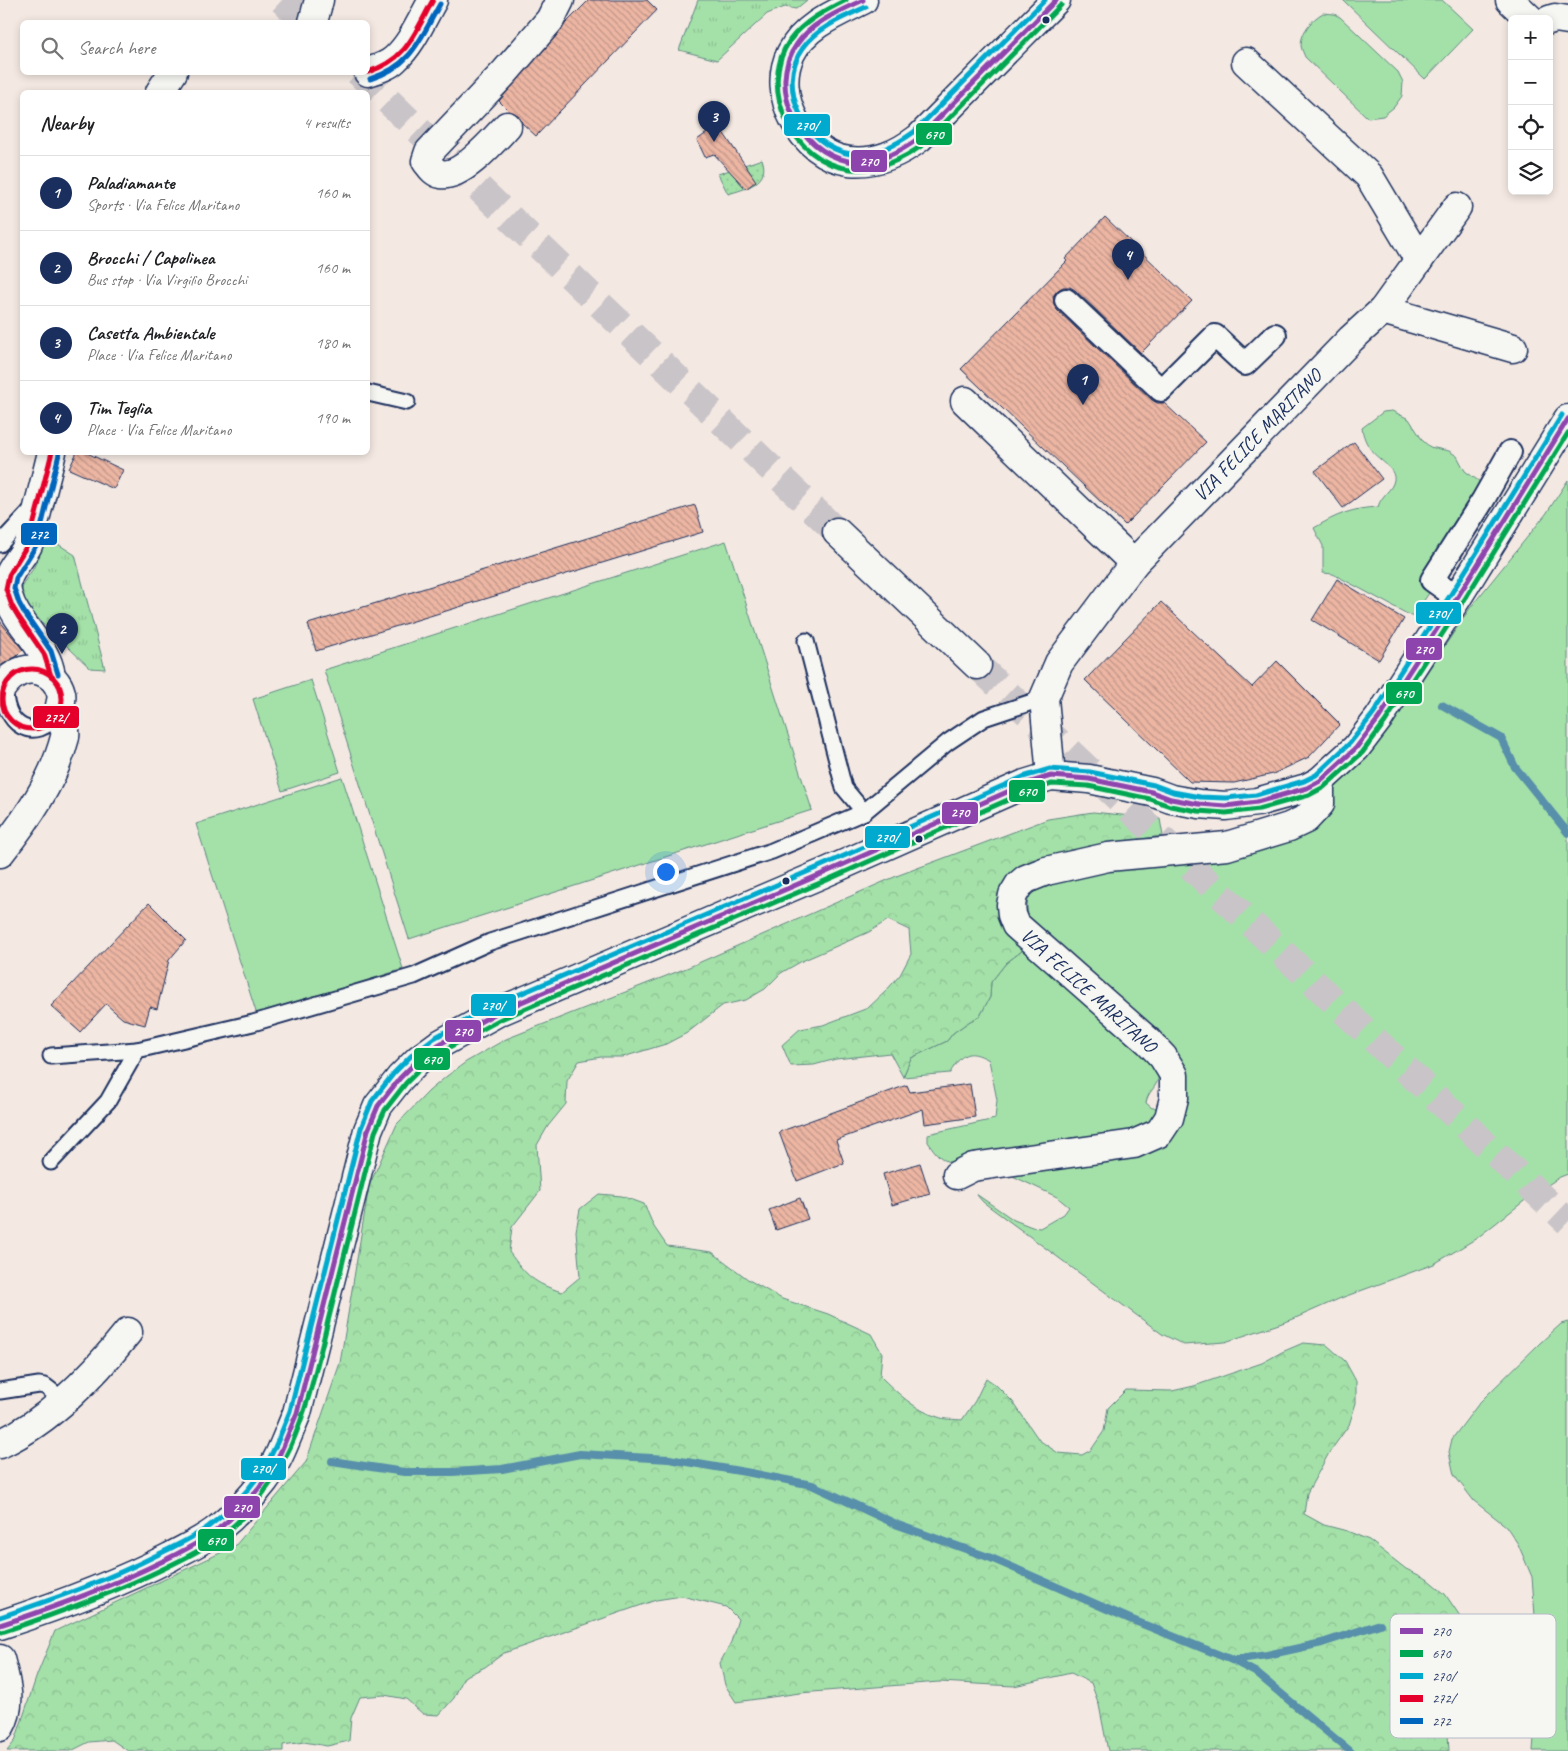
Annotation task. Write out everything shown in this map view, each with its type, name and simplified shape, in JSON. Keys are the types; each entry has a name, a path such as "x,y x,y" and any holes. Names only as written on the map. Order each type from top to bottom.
{"main road":[{"path":"314,20 319,0"},
{"path":"370,71 382,67 395,59 406,46 433,0"},
{"path":"507,126 467,166 441,174 432,169 426,161 429,152 505,72 550,20 560,0"},
{"path":"863,0 819,22 801,39 791,53 786,68 784,84 786,102 795,122 804,135 832,156 848,161 868,161 887,158 903,150 919,138 1056,0"},
{"path":"1510,0 1526,15"},
{"path":"1553,19 1568,20"},
{"path":"1246,62 1369,176 1419,260"},
{"path":"161,90 171,75"},
{"name":"VIA FELICE MARITANO","path":"1051,776 1044,698 1059,663 1134,563 1351,339 1382,310 1457,207"},
{"path":"1382,310 1514,348"},
{"path":"965,401 1134,563"},
{"path":"0,1625 46,1610 136,1574 185,1549 218,1529 264,1481 280,1456 297,1413 368,1130 378,1106 418,1059 438,1045 498,1012 824,873 1025,784 1051,776 1089,779 1152,792 1171,799 1226,806 1257,802 1297,791 1320,781 1356,748 1379,718 1457,598 1568,419"},
{"path":"51,455 29,543 8,576 6,586 13,608 44,654 50,666 51,676"},
{"path":"837,532 977,665"},
{"path":"0,853 25,821 52,773 65,733 59,712 62,703 61,693 58,684 51,676 42,671 32,669 22,671 13,676 3,686"},
{"name":"VIA FELICE MARITANO","path":"957,1175 973,1167 1134,1144 1159,1134 1169,1118 1174,1098 1174,1075 1163,1057 1148,1041 1016,925 1011,905 1013,894 1019,886 1026,879 1046,871 1108,857 1227,846 1289,827 1306,819 1320,804 1320,781"},
{"path":"0,1444 23,1433 63,1400 104,1361 128,1332"},
{"path":"0,1659 7,1686 7,1704 0,1727"}],"street":[{"path":"1066,300 1161,390 1215,336 1245,364 1275,334"},
{"path":"1457,598 1432,580 1483,500 1510,452"}],"lane":[{"path":"370,394 407,402"},
{"path":"0,544 40,500"},
{"path":"806,641 844,788 864,812"},
{"path":"3,686 2,703 4,713 18,727 37,730 54,720 59,712"},
{"path":"51,1056 137,1050 253,1023 414,976 490,942 772,851 864,812 948,742 984,718 1044,698"},
{"path":"51,1162 108,1101 137,1050"},
{"path":"0,1391 39,1385 46,1386 63,1400"}],"green space":[{"path":"698,0 807,0 796,9 785,7 767,14 717,60 679,50"},
{"path":"1343,0 1442,0 1473,29 1425,79"},
{"path":"1323,13 1334,14 1340,17 1398,72 1403,82 1402,96 1394,107 1383,116 1368,118 1305,57 1301,47 1303,35 1311,22"},
{"path":"762,159 764,167 760,179 749,187 728,194 718,174"},
{"path":"1392,411 1409,419 1423,441 1430,447 1449,451 1457,456 1465,471 1480,482 1481,491 1433,587 1413,617 1333,574 1323,573 1323,546 1314,528 1344,513 1378,507 1381,499 1393,484 1394,476 1369,447 1362,428 1383,412"},
{"path":"1568,480 1568,1174 1560,1177 1528,1198 1477,1238 1434,1264 1341,1298 1291,1320 1225,1342 1184,1345 1162,1334 983,1202 976,1194 1014,1220 1040,1228 1064,1214 1069,1207 1057,1197 1002,1171 1146,1150 1186,1100 1031,927 1027,910 1029,898 1036,888 1050,878 1298,837 1323,822 1328,818 1333,805 1334,783 1355,767 1398,716 1470,608 1546,514"},
{"path":"47,537 75,555 105,669 90,668 27,608 21,593 24,582 33,569"},
{"path":"726,541 812,810 409,939 324,670"},
{"path":"311,680 340,772 282,791 253,699"},
{"path":"342,777 403,969 257,1015 196,824"},
{"path":"1093,812 1160,819 1163,836 1109,843 1011,875 1027,947 1006,963 991,982 990,997 980,1016 953,1033 947,1041 911,1058 903,1077 890,1053 836,1059 814,1065 791,1066 782,1045 800,1029 823,1025 868,1008 900,975 911,954 909,930 888,920 869,932 802,961 781,973 765,989 746,1000 723,1005 687,1033 666,1044 623,1057 601,1057 579,1061 567,1081 566,1104 548,1126 537,1145 540,1191 512,1227 509,1252 531,1278 562,1292 580,1277 576,1231 580,1209 599,1194 622,1196 644,1204 654,1227 667,1246 712,1252 749,1280 782,1299 828,1314 871,1334 882,1353 880,1376 914,1406 941,1418 962,1420 975,1401 986,1378 1013,1402 1039,1440 1058,1453 1082,1455 1091,1450 1104,1431 1108,1408 1126,1390 1172,1391 1194,1386 1262,1363 1303,1343 1327,1345 1345,1361 1356,1381 1356,1403 1349,1425 1329,1453 1307,1493 1304,1514 1324,1525 1347,1531 1369,1540 1406,1569 1427,1579 1445,1594 1458,1613 1390,1614 1390,1738 1448,1738 1449,1751 1108,1751 1099,1705 1091,1683 1071,1673 1014,1686 939,1682 800,1693 736,1702 725,1685 720,1663 731,1642 738,1619 726,1607 682,1596 656,1600 504,1653 485,1667 464,1677 454,1698 439,1715 423,1714 406,1699 384,1695 360,1697 351,1718 349,1741 327,1746 304,1742 283,1745 283,1751 128,1751 112,1740 89,1742 71,1751 7,1751 15,1741 37,1675 55,1631 235,1546 306,1462 340,1363 369,1186 397,1124 429,1091 466,1062 506,1039 689,967 899,875 1048,819"},
{"path":"1027,947 1150,1052 1159,1074 1146,1103 1152,1108 1161,1107 1152,1128 957,1164 947,1161 937,1154 928,1142 928,1134 995,1119 997,1100 989,1060 976,1054 970,1054 962,1057 950,1073 903,1077 911,1058 947,1041 953,1033 980,1016 990,997 991,982 1006,963"},
{"path":"1568,1322 1568,1751 1533,1751 1534,1738 1556,1738 1556,1614 1535,1614 1532,1577 1518,1544 1506,1526 1474,1501 1454,1475 1449,1452 1452,1439 1480,1402 1561,1324"}],"building":[{"path":"589,0 647,0 657,10 536,136 522,123 518,115 509,111 499,101 565,24"},
{"path":"718,125 756,181 746,189 714,154 705,157 697,140"},
{"path":"1105,217 1192,301 1141,353 1070,287 1063,287 1057,291 1053,296 1054,304 1057,310 1152,400 1157,403 1164,403 1206,442 1125,525 961,369 1067,261 1065,259"},
{"path":"1354,442 1382,479 1343,508 1315,471"},
{"path":"76,455 91,455 123,470 114,489 69,469"},
{"path":"695,505 703,532 316,651 308,624"},
{"path":"1337,579 1404,619 1379,660 1312,620"},
{"path":"1161,602 1252,687 1277,661 1340,724 1309,757 1273,774 1234,783 1190,782 1085,680"},
{"path":"0,621 23,650 0,666"},
{"path":"149,903 186,940 169,960 157,1009 150,1007 145,1025 123,1019 106,1004 80,1032 51,1006"},
{"path":"970,1084 975,1117 925,1124 923,1109 836,1140 844,1163 797,1181 779,1132 907,1085 910,1092"},
{"path":"920,1163 930,1194 892,1205 883,1174"},
{"path":"800,1198 808,1219 776,1230 769,1210"}],"waterway":[{"path":"1442,705 1501,738 1515,767 1568,833"},
{"path":"332,1461 404,1472 452,1472 502,1469 580,1454 669,1459 812,1485 898,1525 991,1558 1130,1619 1232,1660 1255,1672 1350,1751"},
{"path":"1232,1660 1267,1655 1322,1643 1380,1624"}],"tunnel":[{"path":"282,0 304,20"},
{"path":"361,75 837,532"},
{"path":"977,665 1568,1222"}],"transit line":[{"name":"272/","path":"370,71 381,67 401,52 415,34 433,0"},
{"name":"670","path":"846,0 816,17 796,33 790,40 781,59 777,79 779,100 786,120 797,138 812,152 829,163 850,169 870,169 889,164 924,144 1061,5"},
{"name":"270","path":"863,0 818,23 803,36 788,61 785,79 792,115 802,131 815,145 830,155 858,162 867,162 886,157 903,149 919,138 1056,0"},
{"name":"270/","path":"866,7 832,23 816,34 803,48 795,63 792,80 799,113 808,127 820,140 835,149 851,154 876,152 914,132 1045,0"},
{"name":"272","path":"370,79 396,67 405,59 420,40 440,4"},
{"name":"270/","path":"0,1617 101,1581 184,1542 222,1516 242,1497 254,1482 273,1452 290,1411 361,1128 372,1101 394,1073 414,1053 434,1038 494,1005 821,866 1023,777 1050,769 1090,772 1154,785 1173,792 1200,797 1226,798 1256,795 1304,781 1316,775 1350,743 1373,714 1451,594 1562,415"},
{"name":"270","path":"0,1625 103,1588 163,1561 195,1544 227,1522 264,1481 278,1457 297,1413 368,1130 378,1106 400,1078 419,1059 438,1045 498,1012 824,873 1025,784 1051,776 1089,779 1152,792 1171,799 1226,806 1257,802 1307,788 1320,781 1356,748 1379,718 1457,598 1568,419"},
{"name":"670","path":"2,1632 107,1594 194,1553 220,1537 246,1513 267,1488 284,1461 297,1432 307,1402 375,1132 385,1110 406,1083 442,1051 501,1019 827,880 1028,791 1052,784 1088,786 1150,799 1170,806 1226,813 1259,809 1309,795 1324,787 1362,753 1385,722 1463,602 1568,433"},
{"name":"272/","path":"51,455 29,542 9,575 6,589 12,606 44,654 51,676"},
{"name":"272","path":"58,674 51,651 24,612 14,588 16,578 37,544 59,455"},
{"name":"272/","path":"32,669 49,674 57,682 62,699 57,716 49,724 32,729 15,724 7,716 2,699 7,682 15,674 32,669"}],"place":[{"name":"Casetta Ambientale","path":"714,142"},
{"name":"Tim Teglia","path":"1128,280"},
{"name":"Paladiamante","path":"1083,405"},
{"name":"Brocchi / Capolinea","path":"62,654"}]}
